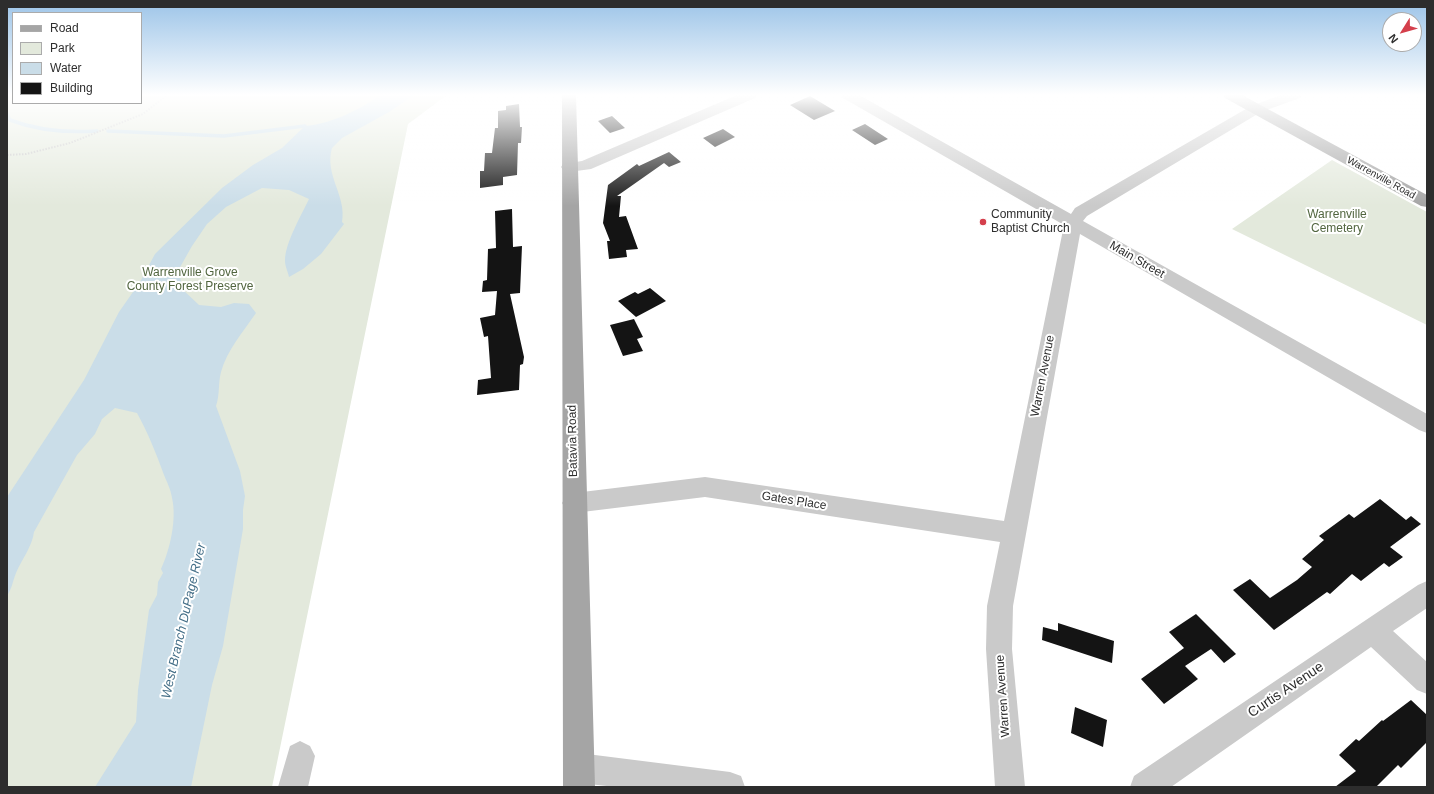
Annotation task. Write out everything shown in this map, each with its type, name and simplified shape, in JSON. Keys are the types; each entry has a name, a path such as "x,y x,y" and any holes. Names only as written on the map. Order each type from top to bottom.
{"main road":[{"name":"Batavia Road","path":"569,132 579,778"},
{"name":"Warrenville Road","path":"1298,132 1427,202"}],"street":[{"path":"569,167 585,166 664,132"},
{"name":"Main Street","path":"913,132 1427,424"},
{"path":"1073,223 1081,212 1217,132"},
{"name":"Warren Avenue","path":"1010,787 999,649 1000,606 1073,223"},
{"name":"Gates Place","path":"574,503 705,487 1013,533"},
{"name":"Curtis Avenue","path":"1145,787 1427,593"},
{"path":"1373,631 1427,680"},
{"path":"293,787 300,756"},
{"path":"579,778 708,783 730,787"}],"path":[{"path":"7,155 26,154 70,143 98,132"}],"green space":[{"name":"Warrenville Grove County Forest Preserve","path":"7,132 406,132 272,787 7,787"},
{"name":"Warrenville Cemetery","path":"1332,160 1427,212 1427,325 1232,229"}],"water":[{"name":"West Branch DuPage River","path":"299,132 353,132 342,138 332,148 330,158 331,167 339,194 343,212 342,222 344,224 321,254 303,269 289,277 285,265 288,246 309,199 289,190 262,188 226,207 207,224 179,269 182,289 199,305 221,307 234,303 249,304 256,313 227,356 220,376 216,406 240,471 245,496 243,529 223,646 212,685 191,787 95,787 136,722 138,690 149,610 157,595 158,582 163,573 161,569 172,534 174,515 171,492 152,443 137,413 115,408 102,419 95,434 77,455 34,532 31,543 16,573 7,596 7,497 84,380 119,312 140,282 155,254 222,188 253,165 282,148"}],"building":[{"path":"495,132 522,132 521,143 518,143 517,175 503,177 503,185 480,188 480,171 484,171 485,153 492,153"},
{"path":"716,132 728,132 735,137 715,147 703,138"},
{"path":"855,132 877,132 888,139 875,145"},
{"path":"669,152 681,162 669,167 664,163 617,196 621,196 619,217 626,216 638,249 626,250 627,257 609,259 607,241 610,241 603,223 608,185 637,164 639,166"},
{"path":"512,209 513,247 522,246 520,293 510,294 524,357 523,364 520,365 519,390 477,395 478,380 491,378 488,336 484,337 480,318 495,315 497,291 482,292 483,281 487,280 488,249 496,248 495,211"},
{"path":"650,288 666,301 636,317 618,301 635,292 638,294"},
{"path":"634,319 643,337 637,339 643,351 623,356 610,325"},
{"path":"1380,499 1406,520 1411,516 1421,524 1390,547 1403,557 1389,567 1384,563 1361,581 1352,574 1330,594 1327,592 1274,630 1233,590 1250,579 1270,598 1297,580 1312,567 1302,559 1324,540 1319,536 1349,514 1354,518"},
{"path":"1196,614 1236,654 1224,663 1211,649 1185,666 1198,679 1164,704 1141,679 1184,648 1169,632"},
{"path":"1058,623 1114,641 1112,663 1042,640 1043,627 1058,631"},
{"path":"1411,700 1427,715 1427,742 1401,768 1398,765 1376,787 1335,787 1356,771 1339,755 1356,739 1359,741 1382,720 1383,721"},
{"path":"1075,707 1107,720 1103,747 1071,733"}],"waterway":[{"path":"132,132 224,136 256,132"}],"place":[{"name":"Community Baptist Church","path":"983,222"}]}
